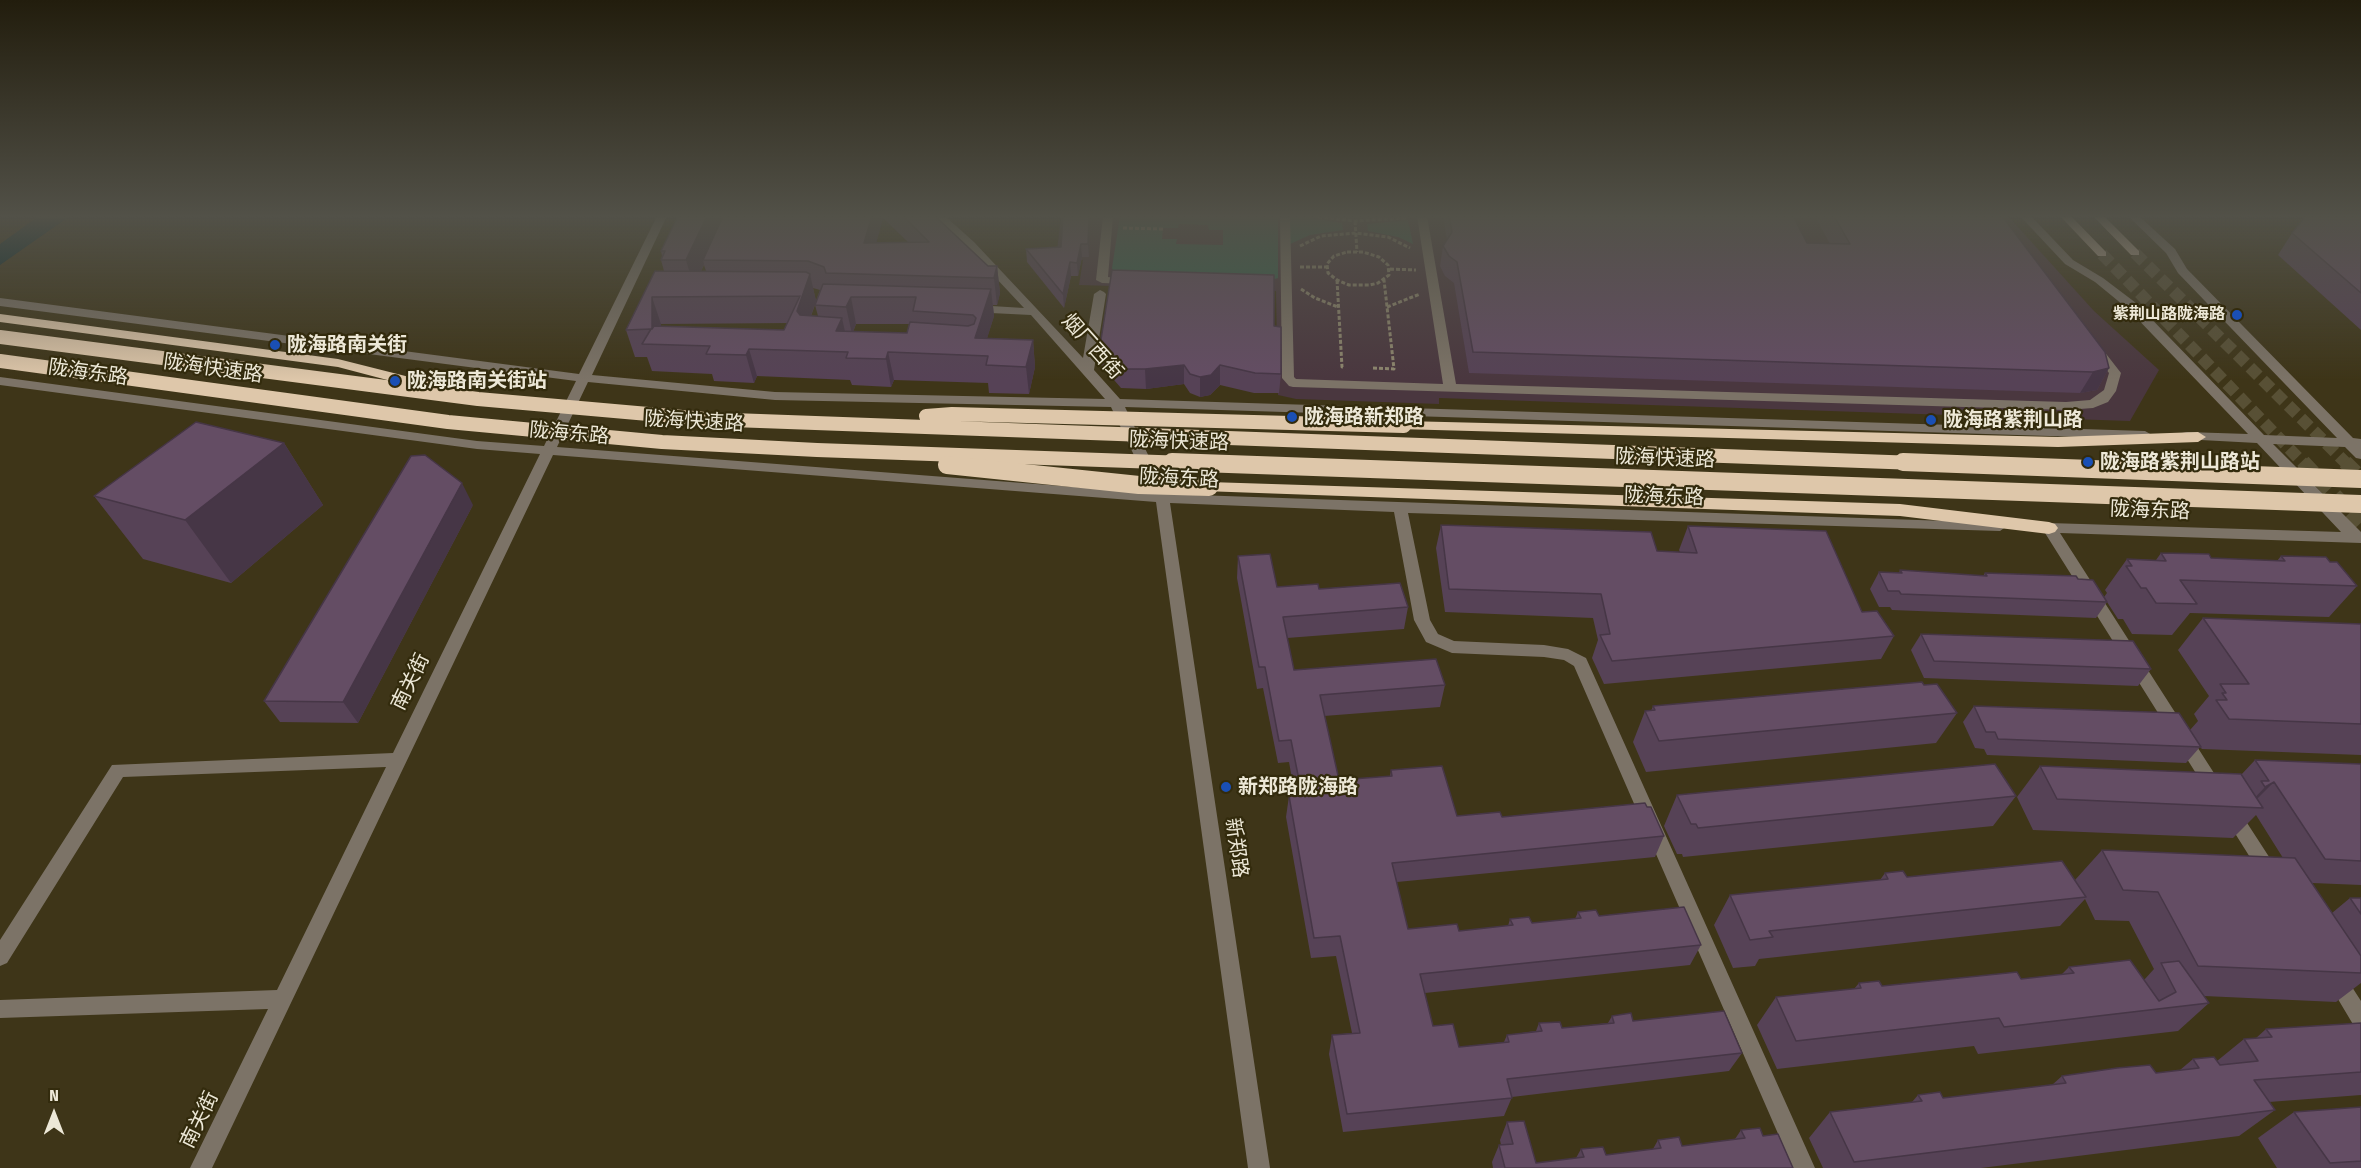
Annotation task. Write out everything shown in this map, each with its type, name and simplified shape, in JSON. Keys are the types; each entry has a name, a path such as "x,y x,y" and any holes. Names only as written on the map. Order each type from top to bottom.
{"highway":[{"path":"0,318 338,363 478,399"},
{"name":"陇海快速路","path":"0,337 478,399 705,418 2361,478"},
{"name":"陇海快速路","path":"0,361 502,428 662,442 817,450 2361,504"},
{"path":"828,423 952,414 2058,442 2198,437"},
{"path":"817,450 1139,485 1900,510 2049,528"}],"street":[{"name":"南关街","path":"201,1168 583,378 631,291 639,271"},
{"name":"烟厂西街","path":"993,271 1088,369 1116,403 1162,498"},
{"path":"1103,271 1102,280 1136,283"},
{"path":"1283,271 1280,286 1288,378 1293,383 2066,406 2092,404 2103,399 2114,381 2115,373 2085,336"},
{"path":"1431,271 1450,388"},
{"path":"2083,271 2132,306 2359,539"},
{"path":"2182,271 2354,442 2361,455"},
{"path":"1088,369 1100,294"},
{"path":"0,302 583,378 775,396 1116,403 2354,442"},
{"path":"966,309 1034,312"},
{"name":"陇海东路","path":"0,381 414,438 547,452 1162,498 1400,508 2359,539"},
{"path":"1372,386 1376,412"},
{"name":"新郑路","path":"1162,498 1259,1168"},
{"path":"1400,508 1422,620 1432,638 1452,647 1544,651 1568,655 1580,662 1804,1168"},
{"path":"2049,528 2278,887"},
{"path":"0,957 118,770 398,760"},
{"path":"2329,968 2361,1019"},
{"path":"0,1009 282,999"}],"path":[{"path":"1288,271 1301,290 1338,306"},
{"path":"1327,271 1337,280 1359,286 1384,280 1390,271"},
{"path":"1337,280 1342,367 1351,368"},
{"path":"1368,368 1394,369 1384,280"},
{"path":"1387,307 1434,287"}],"shaded area":[{"path":"1081,271 2057,271 2094,311 2159,370 2130,421 1439,398 1439,404 1296,399 1278,395 1276,291 1079,285"}],"green space":[{"path":"1113,271 1278,271 1278,278 1268,281 1114,273"}],"building":[{"path":"655,271 806,272 810,274 797,311 800,315 842,318 836,331 907,333 910,322 968,326 974,324 976,318 973,315 913,311 916,297 851,297 846,307 815,305 823,284 991,289 975,338 1033,340 1026,367 986,365 988,356 888,352 886,359 846,358 848,352 749,349 746,355 706,354 710,346 642,344 651,329 626,330","holes":["800,296 784,330 654,326 652,329 652,297"]},
{"path":"825,271 996,271 994,278 826,273"},
{"path":"1044,271 1068,271 1063,294"},
{"path":"1112,271 1274,275 1274,326 1281,327 1281,374 1255,373 1220,365 1211,375 1200,377 1190,374 1184,365 1120,369 1100,346"},
{"path":"1459,271 2043,271 2105,352 2109,368 2093,372 1473,352"},
{"path":"2335,271 2361,271 2361,293"},
{"path":"196,422 284,443 185,520 94,496"},
{"path":"425,455 462,483 343,702 264,701 411,456"},
{"path":"1441,525 1651,532 1657,551 1697,553 1688,526 1826,531 1862,612 1877,611 1894,636 1612,661 1600,635 1610,634 1601,594 1449,589"},
{"path":"2161,553 2209,554 2211,558 2285,561 2281,556 2326,557 2330,562 2337,562 2357,586 2180,580 2197,604 2156,603 2146,588 2141,588 2126,566 2132,566 2127,559 2166,561"},
{"path":"1270,554 1277,587 1318,584 1319,589 1400,583 1408,607 1283,617 1294,670 1436,659 1445,685 1320,695 1339,780 1392,776 1391,770 1442,766 1457,816 1500,812 1502,817 1645,803 1647,807 1651,807 1664,836 1392,863 1408,929 1457,924 1459,931 1513,925 1510,919 1529,917 1532,923 1581,918 1578,912 1596,910 1599,916 1684,907 1701,945 1420,974 1433,1026 1453,1024 1459,1047 1509,1042 1507,1035 1542,1031 1539,1023 1560,1022 1562,1028 1614,1023 1612,1016 1631,1013 1633,1021 1724,1011 1742,1053 1507,1079 1512,1098 1347,1114 1332,1035 1360,1033 1340,936 1314,938 1289,796 1302,795 1291,740 1279,741 1265,667 1259,667 1238,556"},
{"path":"1900,570 1987,576 1985,573 2076,576 2078,579 2093,580 2107,602 1901,594 1899,591 1888,591 1879,572 1902,573"},
{"path":"2203,618 2361,624 2361,724 2229,719 2216,700 2227,700 2222,693 2226,693 2220,684 2249,684"},
{"path":"1921,634 2133,641 2151,669 1934,661"},
{"path":"1922,682 1924,685 1937,684 1957,713 1659,741 1645,711 1655,710 1653,706"},
{"path":"1974,706 2179,713 2201,747 1998,739 1995,732 1986,732"},
{"path":"2255,760 2361,764 2361,861 2325,859 2274,782 2265,787 2261,781 2269,781"},
{"path":"1995,764 2016,796 1698,828 1696,824 1691,824 1677,795"},
{"path":"2040,766 2241,774 2263,808 2057,799"},
{"path":"2102,850 2295,858 2361,956 2361,973 2198,966 2158,892 2123,890"},
{"path":"2062,861 2086,897 1769,931 1773,937 1750,940 1730,895 1888,879 1885,873 1903,871 1907,877"},
{"path":"2350,898 2361,898 2361,914"},
{"path":"2130,960 2159,1001 2176,992 2161,963 2179,961 2209,1003 2004,1027 1999,1018 1796,1041 1776,997 1861,988 1859,983 1879,981 1882,986 2017,972 2021,979 2074,973 2069,967"},
{"path":"2361,1023 2361,1072 2254,1080 2275,1110 1854,1162 1830,1112 1922,1101 1918,1095 1940,1092 1943,1098 2066,1083 2062,1076 2117,1068 2150,1065 2156,1073 2199,1068 2193,1059 2214,1057 2220,1065 2258,1061 2244,1039 2272,1037 2266,1029"},
{"path":"2361,1107 2361,1161 2330,1163 2294,1112"},
{"path":"1524,1121 1536,1163 1584,1157 1581,1149 1603,1147 1606,1155 1661,1148 1658,1140 1679,1137 1682,1146 1745,1138 1741,1130 1760,1128 1763,1136 1778,1134 1793,1168 1505,1168 1499,1145 1513,1144 1507,1122"}],"tunnel":[{"path":"2118,271 2304,464"},
{"path":"2153,271 2347,464"},
{"path":"2303,462 2361,523"},
{"path":"2347,464 2361,478"}],"place":[{"name":"紫荆山路陇海路","path":"2237,315"},
{"name":"陇海路南关街","path":"275,345"},
{"name":"陇海路南关街站","path":"395,381"},
{"name":"陇海路新郑路","path":"1292,417"},
{"name":"陇海路紫荆山路","path":"1931,420"},
{"name":"陇海路紫荆山路站","path":"2088,462"},
{"name":"新郑路陇海路","path":"1226,787"}]}
